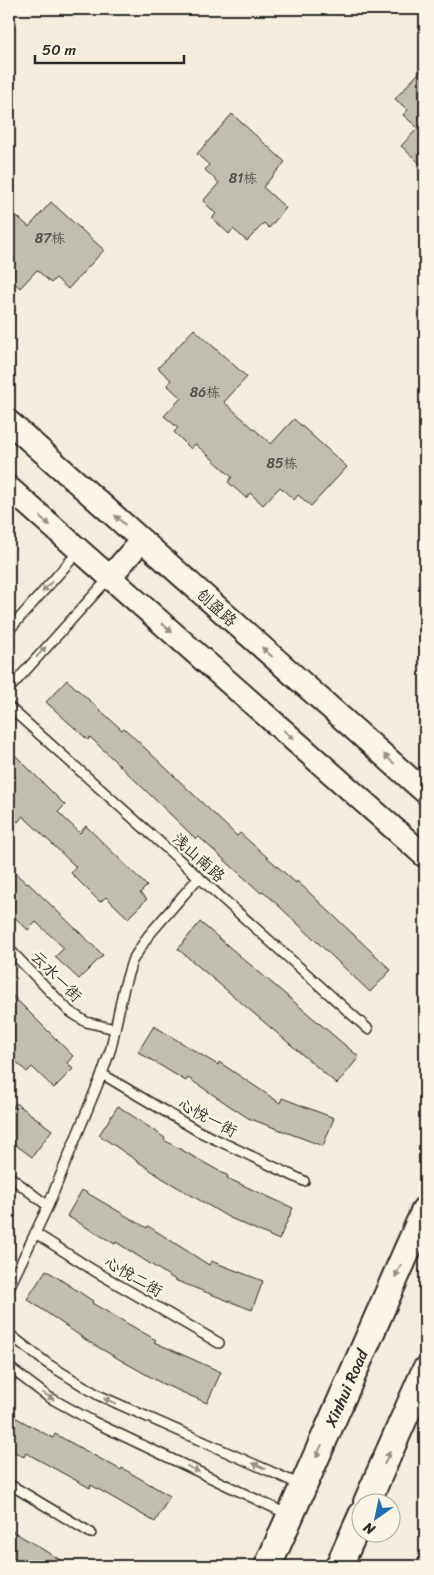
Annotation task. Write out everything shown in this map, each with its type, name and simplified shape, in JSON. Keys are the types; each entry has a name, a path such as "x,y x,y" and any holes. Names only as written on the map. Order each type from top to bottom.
{"main road":[{"name":"Xinhui Road","path":"268,1566 303,1486 417,1243 425,1210"},
{"path":"371,1492 425,1372"},
{"path":"339,1566 352,1537"}],"street":[{"name":"创盈路","path":"9,422 425,792"},
{"path":"9,488 425,856"},
{"path":"110,577 142,540"}],"lane":[{"path":"9,630 80,551"},
{"path":"9,689 110,577"},
{"name":"浅山南路","path":"9,707 368,1029"},
{"path":"9,1288 48,1206 102,1074 111,1048 124,987 132,961 148,936 199,877"},
{"name":"云水一街","path":"9,949 69,1011 86,1022 115,1029"},
{"name":"心悦一街","path":"102,1074 198,1131 304,1181"},
{"path":"9,1176 48,1206"},
{"name":"心悦二街","path":"35,1233 93,1270 219,1343"},
{"path":"9,1334 48,1364 98,1395 303,1486"},
{"path":"9,1368 47,1396 94,1422 290,1515"},
{"path":"9,1484 91,1533"}],"building":[{"path":"425,66 425,168 401,146 418,128 403,115 408,110 395,99"},
{"path":"232,114 285,162 263,187 286,208 269,228 264,223 247,241 233,229 229,234 212,218 216,214 203,201 219,183 205,170 209,165 197,154"},
{"path":"51,202 104,250 68,289 56,278 51,283 37,270 20,288 9,278 9,209 29,227"},
{"path":"194,329 247,377 224,402 271,444 294,419 347,467 311,506 298,495 294,500 280,487 263,505 250,493 246,498 228,482 232,477 195,444 191,449 174,432 178,428 164,416 181,398 167,385 171,380 158,368"},
{"path":"67,680 122,730 124,728 237,836 240,833 296,883 297,881 391,970 370,992 263,891 261,893 199,837 196,839 90,737 88,740 46,702"},
{"path":"9,749 65,805 58,812 80,833 86,826 147,886 140,893 147,899 128,918 106,897 100,902 71,873 76,867 23,816 18,822 9,813"},
{"path":"9,867 103,955 79,979 55,957 64,948 36,922 28,930 9,912"},
{"path":"200,922 359,1057 337,1084 178,949"},
{"path":"9,992 73,1056 67,1063 73,1069 54,1088 32,1067 27,1072 9,1055"},
{"path":"154,1026 218,1065 219,1062 280,1103 282,1098 334,1118 323,1146 248,1118 188,1078 186,1081 138,1052"},
{"path":"16,1103 52,1130 32,1157 9,1140 9,1112"},
{"path":"118,1106 165,1138 164,1140 228,1176 227,1178 293,1208 279,1240 228,1217 162,1178 99,1135"},
{"path":"82,1190 147,1228 148,1226 209,1265 211,1261 263,1281 252,1310 177,1281 116,1242 115,1244 67,1216"},
{"path":"46,1270 93,1301 92,1303 156,1340 154,1342 221,1372 207,1403 161,1383 89,1342 27,1299"},
{"path":"9,1414 53,1438 55,1434 121,1470 122,1468 170,1496 155,1522 91,1485 90,1488 26,1453 24,1457 9,1449"},
{"path":"9,1529 70,1566 27,1566 9,1555"}]}
